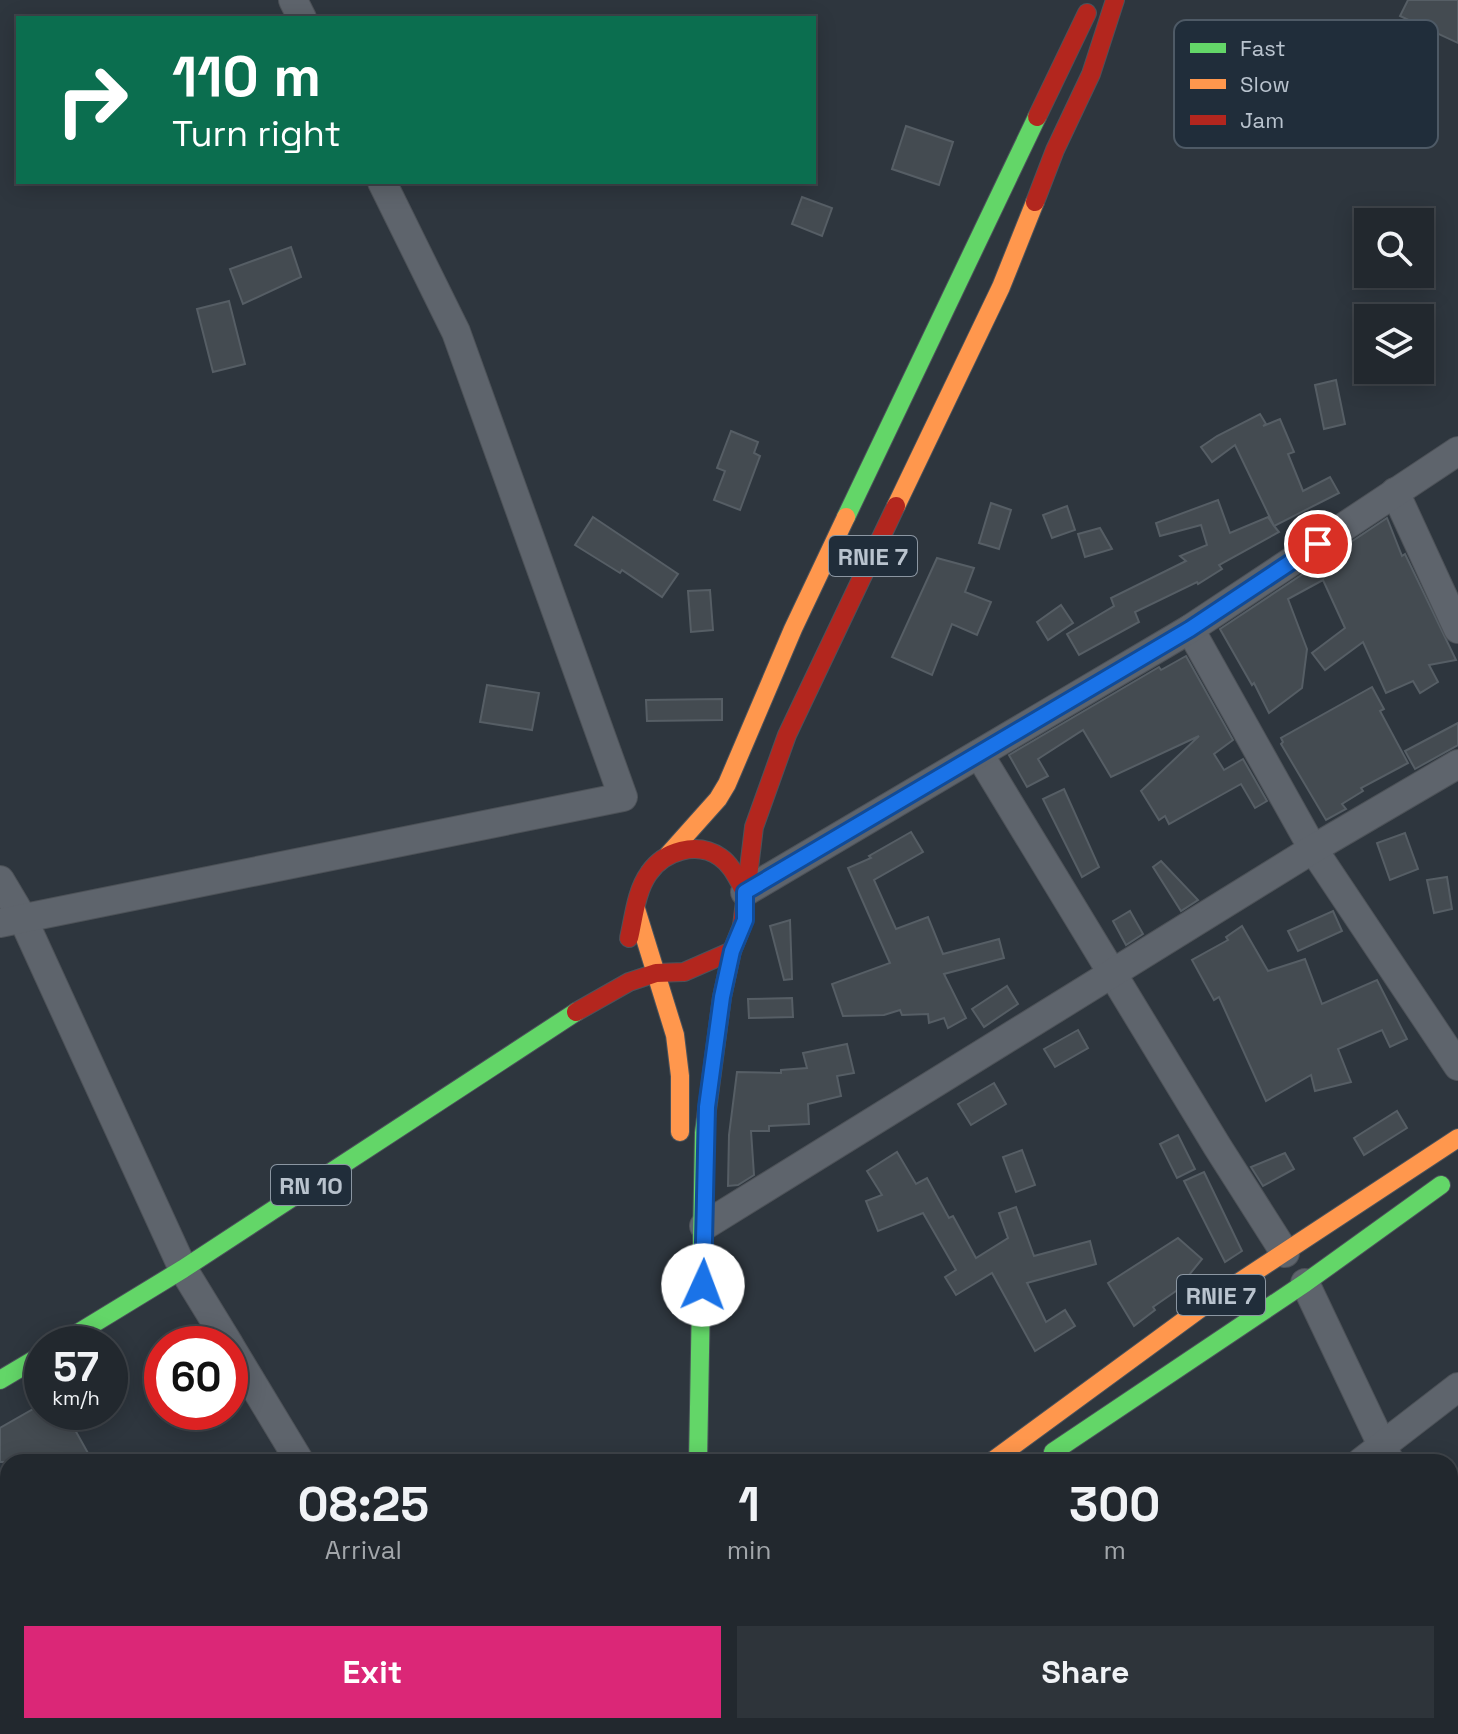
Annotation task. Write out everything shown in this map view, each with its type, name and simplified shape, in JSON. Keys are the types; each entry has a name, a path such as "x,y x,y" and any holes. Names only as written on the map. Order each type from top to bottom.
{"main road":[{"name":"RNIE 7","path":"668,855 718,799 727,784 793,629 1093,0"},
{"name":"RNIE 7","path":"698,1454 704,1133 722,997 732,951 745,920 745,892 754,827 787,735 1001,287 1055,150 1091,74 1115,0"},
{"path":"617,958 627,947 649,872 668,855 688,848 711,851 723,859 745,892"},
{"path":"636,909 639,927 672,1021 678,1055 681,1088 679,1155"},
{"name":"RN 10","path":"90,1326 183,1269 559,1022 629,982 656,973 684,972 732,951"},
{"name":"RN 10","path":"559,1022 598,979"},
{"name":"RNIE 7","path":"1002,1454 1212,1300 1458,1138"},
{"name":"RNIE 7","path":"1050,1454 1305,1283 1458,1172"},
{"path":"0,1380 24,1366"}],"street":[{"path":"11,920 623,797 456,332 383,184"},
{"path":"745,892 1190,629 1458,451"},
{"path":"1395,492 1458,629"},
{"path":"1190,629 1313,849 1458,1066"},
{"path":"979,754 1285,1253"},
{"path":"704,1226 1313,849 1458,764"},
{"path":"0,880 11,920 183,1269 218,1326"},
{"path":"1305,1283 1377,1454"},
{"path":"248,1376 295,1454"},
{"path":"1381,1454 1458,1387"}],"building":[{"path":"1408,0 1458,0 1458,43 1438,34 1438,20 1409,20 1400,16"},
{"path":"906,126 953,142 939,185 892,169"},
{"path":"802,197 832,208 822,236 792,224"},
{"path":"291,247 301,277 243,304 230,269"},
{"path":"229,301 245,364 213,372 197,309"},
{"path":"1336,380 1345,424 1324,429 1315,385"},
{"path":"1260,414 1266,424 1263,426 1280,419 1294,452 1288,454 1303,491 1330,477 1339,493 1274,526 1235,445 1212,462 1201,447"},
{"path":"731,431 758,442 754,453 760,456 740,510 714,500 725,471 717,468"},
{"path":"1218,500 1230,533 1268,517 1279,532 1219,565 1222,569 1198,584 1135,612 1139,622 1079,655 1067,634 1114,606 1111,598 1186,561 1180,556 1207,545 1201,525 1160,536 1156,523"},
{"path":"991,503 1011,510 999,549 979,543"},
{"path":"1067,506 1075,530 1052,538 1043,515"},
{"path":"593,517 678,574 662,597 622,570 620,573 575,545"},
{"path":"1387,518 1402,556 1405,554 1456,660 1429,665 1438,682 1420,693 1413,681 1386,693 1363,642 1325,670 1312,653 1345,628 1323,580 1288,599 1307,649 1302,688 1269,713 1220,629"},
{"path":"1100,528 1112,549 1085,557 1078,534"},
{"path":"937,558 974,568 965,592 991,602 977,635 952,624 932,675 892,657"},
{"path":"710,590 713,630 691,632 688,591"},
{"path":"1061,605 1073,623 1048,640 1037,622"},
{"path":"1186,656 1233,740 1214,754 1224,770 1243,759 1267,801 1255,808 1241,784 1169,824 1165,816 1159,820 1141,791 1199,736 1111,777 1083,730 1038,759 1048,776 1027,787 1009,755 1159,667 1161,670"},
{"path":"487,685 539,693 532,730 480,722"},
{"path":"1372,687 1384,709 1380,711 1408,763 1361,788 1363,791 1342,804 1346,809 1326,820 1281,744 1281,738"},
{"path":"722,699 722,720 647,721 646,700"},
{"path":"1458,723 1458,745 1415,769 1405,751"},
{"path":"1064,789 1099,867 1082,877 1043,799"},
{"path":"911,832 923,852 874,880 896,929 928,917 943,954 999,939 1004,958 944,974 966,1018 948,1028 944,1018 929,1023 928,1014 902,1015 900,1010 884,1015 843,1016 832,984 890,963 848,868 871,858 869,856"},
{"path":"1405,833 1418,869 1390,880 1377,843"},
{"path":"1161,861 1198,900 1181,911 1153,867"},
{"path":"1447,877 1452,909 1434,913 1427,880"},
{"path":"1130,911 1143,934 1126,945 1113,921"},
{"path":"1333,911 1342,931 1298,951 1288,931"},
{"path":"790,920 792,979 784,980 770,926"},
{"path":"1242,926 1268,971 1305,959 1322,1004 1377,980 1407,1039 1390,1047 1382,1030 1338,1049 1351,1082 1315,1091 1311,1075 1266,1101 1219,997 1214,1000 1192,960 1228,940 1226,937"},
{"path":"1007,986 1018,1004 984,1027 972,1009"},
{"path":"792,998 793,1017 749,1018 748,999"},
{"path":"1078,1030 1088,1048 1055,1067 1044,1049"},
{"path":"847,1044 854,1073 837,1076 841,1096 808,1104 809,1124 769,1126 769,1131 751,1131 754,1175 738,1185 728,1186 729,1135 737,1072 781,1073 781,1070 807,1068 803,1053"},
{"path":"994,1083 1006,1104 971,1125 958,1104"},
{"path":"1397,1111 1407,1128 1364,1155 1354,1138"},
{"path":"1178,1135 1195,1169 1177,1178 1160,1144"},
{"path":"1022,1150 1035,1185 1016,1192 1003,1157"},
{"path":"897,1152 916,1184 927,1178 976,1258 1008,1238 999,1213 1016,1207 1034,1256 1090,1241 1096,1264 1027,1283 1046,1322 1065,1310 1075,1326 1035,1351 992,1273 956,1295 945,1277 956,1270 923,1213 878,1231 866,1201 882,1195 867,1171"},
{"path":"1285,1153 1294,1169 1263,1186 1251,1167"},
{"path":"1204,1172 1242,1251 1225,1262 1184,1181"},
{"path":"1178,1238 1202,1259 1176,1291 1153,1307 1155,1310 1134,1326 1108,1283"},
{"path":"24,1414 24,1430 75,1430 89,1454 0,1454 0,1428"}],"traffic: fast":[{"path":"846,517 1037,117"},
{"path":"698,1454 704,1133 722,997 732,951 742,926"},
{"path":"90,1326 183,1269 576,1012"},
{"path":"1053,1452 1305,1283 1441,1185"},
{"path":"0,1380 24,1366"}],"traffic: slow":[{"path":"896,506 1001,287 1035,202"},
{"path":"668,855 718,799 727,784 793,629 846,517"},
{"path":"636,909 675,1035 680,1076 680,1132"},
{"path":"1002,1454 1212,1300 1458,1138"}],"traffic: jam":[{"path":"1035,202 1055,150 1091,74 1115,0"},
{"path":"1037,117 1087,13"},
{"path":"742,926 754,827 787,735 896,506"},
{"path":"629,938 645,880 655,865 672,854 691,849 711,852 728,864 745,892"},
{"path":"576,1012 629,982 656,973 684,972 732,951"}],"route":[{"path":"703,1285 704,1133 722,997 732,951 745,920 745,892 1190,629 1318,544"}]}
